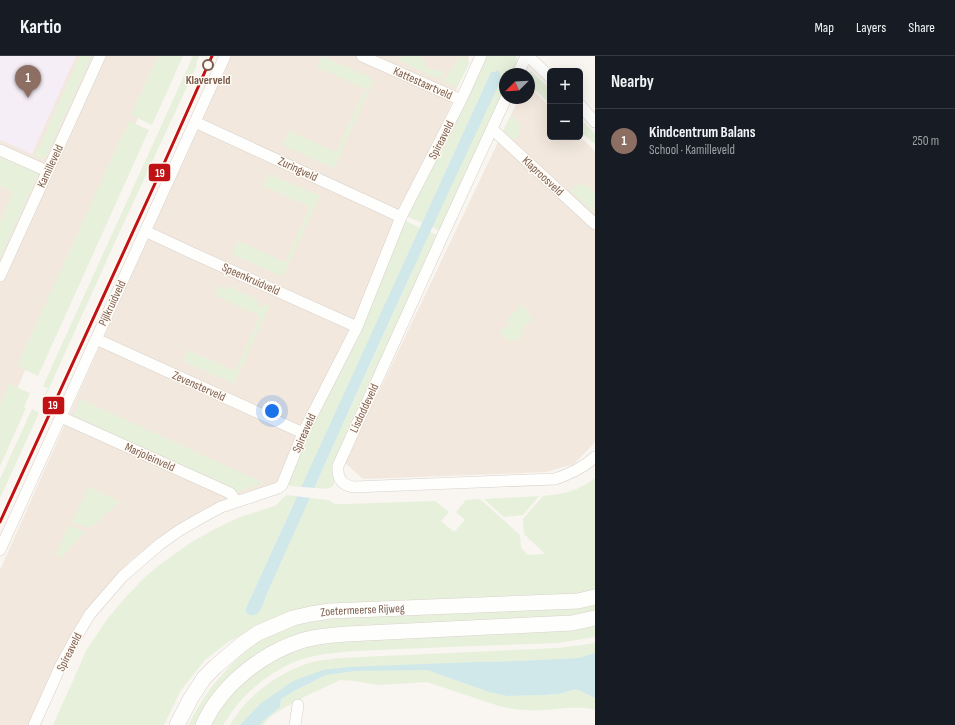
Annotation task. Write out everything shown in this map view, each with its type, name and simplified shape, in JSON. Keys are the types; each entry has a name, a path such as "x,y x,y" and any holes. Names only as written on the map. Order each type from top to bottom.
{"main road":[{"name":"Zoetermeerse Rijweg","path":"177,725 191,698 204,678 216,666 242,644 258,633 293,618 330,611 578,601 594,597"},
{"name":"Zoetermeerse Rijweg","path":"203,725 225,692 248,669 286,646 304,640 347,634 572,623 595,618"}],"street":[{"name":"Kamilleveld","path":"0,276 100,56"},
{"name":"Pijlkruidveld","path":"0,550 224,56"},
{"name":"Kattestaartveld","path":"362,56 461,100"},
{"name":"Spireaveld","path":"34,725 61,665 75,639 90,614 123,576 160,544 180,530 221,507 278,488 282,485 303,433 357,327 401,217 461,100 481,56"},
{"path":"521,68 527,56 547,73"},
{"name":"Lisdoddeveld","path":"503,104 338,466 338,476 345,484 354,487 555,479 570,474 584,466 595,456"},
{"path":"583,108 595,116"},
{"path":"583,109 595,122"},
{"name":"Zuringveld","path":"195,122 401,217"},
{"name":"Klaproosveld","path":"492,129 595,224"},
{"path":"0,150 47,171"},
{"name":"Speenkruidveld","path":"145,231 357,327"},
{"name":"Zevensterveld","path":"96,339 303,433"},
{"name":"Marjoleinveld","path":"61,417 230,493 236,501"},
{"path":"294,725 298,705"}],"shaded area":[{"path":"0,56 166,56 0,429"},
{"path":"0,56 76,56 32,154 0,140"},
{"path":"229,56 469,56 447,114 394,220 355,322 279,482 181,524 130,561 91,605 29,725 0,725 0,570"},
{"path":"535,92 547,104 547,140 583,140 595,151 595,442 574,464 546,472 363,479 345,463 516,104 535,104"}],"green space":[{"path":"80,56 92,56 47,155 41,159 38,159 39,157 33,155 37,148 39,148"},
{"path":"158,56 183,56 152,125 131,115"},
{"path":"193,56 199,56 197,65 41,404 48,388 43,386"},
{"path":"322,56 374,79 369,91 317,67"},
{"path":"401,56 421,56 425,65 429,69 440,70 444,73 439,79 398,60"},
{"path":"461,56 470,62 457,88 443,81"},
{"path":"485,56 515,56 517,58 516,68 499,68 499,76 496,72 491,72 422,223 406,216"},
{"path":"535,75 547,86 547,101 535,90"},
{"path":"499,82 500,104 441,232 432,227"},
{"path":"364,91 368,93 334,168 282,145 289,131 336,152"},
{"path":"511,115 520,124 520,133 514,140 503,130"},
{"path":"129,121 149,130 38,376 17,366"},
{"path":"583,121 595,134 595,144 583,134"},
{"path":"0,154 33,169 38,175 0,259 0,223 13,192 0,186"},
{"path":"269,174 320,196 283,277 234,255 233,252 238,241 285,262 310,207 263,186"},
{"path":"585,184 595,193 594,213 570,191 576,185"},
{"path":"404,220 420,228 302,487 290,486 287,482 307,434"},
{"path":"430,232 439,236 334,477 334,485 327,489 314,488"},
{"path":"218,286 226,289 228,286 259,300 257,305 263,308 265,303 270,305 234,384 185,362 184,359 188,350 235,371 260,316 214,295"},
{"path":"522,304 533,319 521,328 524,332 518,339 510,342 499,332 510,324 507,320"},
{"path":"9,384 30,393 24,407 26,408 0,466 0,405"},
{"path":"80,399 264,483 235,493 72,419"},
{"path":"32,409 39,413 0,498 0,479"},
{"path":"595,478 595,589 591,591 568,596 517,596 260,626 228,642 205,660 181,690 164,725 53,725 87,649 108,618 143,579 190,543 240,517 275,506 286,495 297,496 246,608 253,616 263,605 309,498 328,500 335,504 435,501 449,512 441,521 454,532 465,520 456,512 466,500 480,499 520,535 521,548 528,555 545,554 524,534 523,519 543,496 570,491 583,486"},
{"path":"89,487 120,502 90,528 83,524 81,526 72,522"},
{"path":"539,496 523,515 504,517 484,499"},
{"path":"69,525 85,532 61,558 56,555"},
{"path":"595,604 595,613 575,618 294,638 197,725 189,725 210,689 240,656 268,635 313,619"},
{"path":"595,623 595,637 557,643 360,651 332,653 306,658 278,670 256,686 237,705 223,725 209,725 221,706 239,685 280,655 317,643"},
{"path":"595,643 595,653 578,658 334,669 260,704 240,725 230,725 237,714 255,694 265,686 287,672 312,662 340,658 559,648"},
{"path":"427,670 489,692 507,696 559,694 576,689 595,698 595,710 576,708 539,710 516,709 499,706 427,682 378,685 340,680 282,709 270,717 263,725 260,725 280,707 281,699 326,675 356,671"}],"water":[{"path":"497,70 499,72 499,84 381,340 266,596 262,608 257,614 250,615 246,612 246,608 491,72 496,72"},
{"path":"595,653 595,698 576,689 559,694 507,696 489,692 427,670 356,671 326,675 281,699 280,707 260,725 240,725 260,704 293,681 323,670 348,667 578,658"}],"pier":[{"path":"299,487 316,488 311,498 295,496"}],"transit line":[{"name":"19","path":"0,522 212,56"}],"place":[{"name":"Klaverveld","path":"208,65"},
{"name":"Kindcentrum Balans","path":"28,98"}]}
